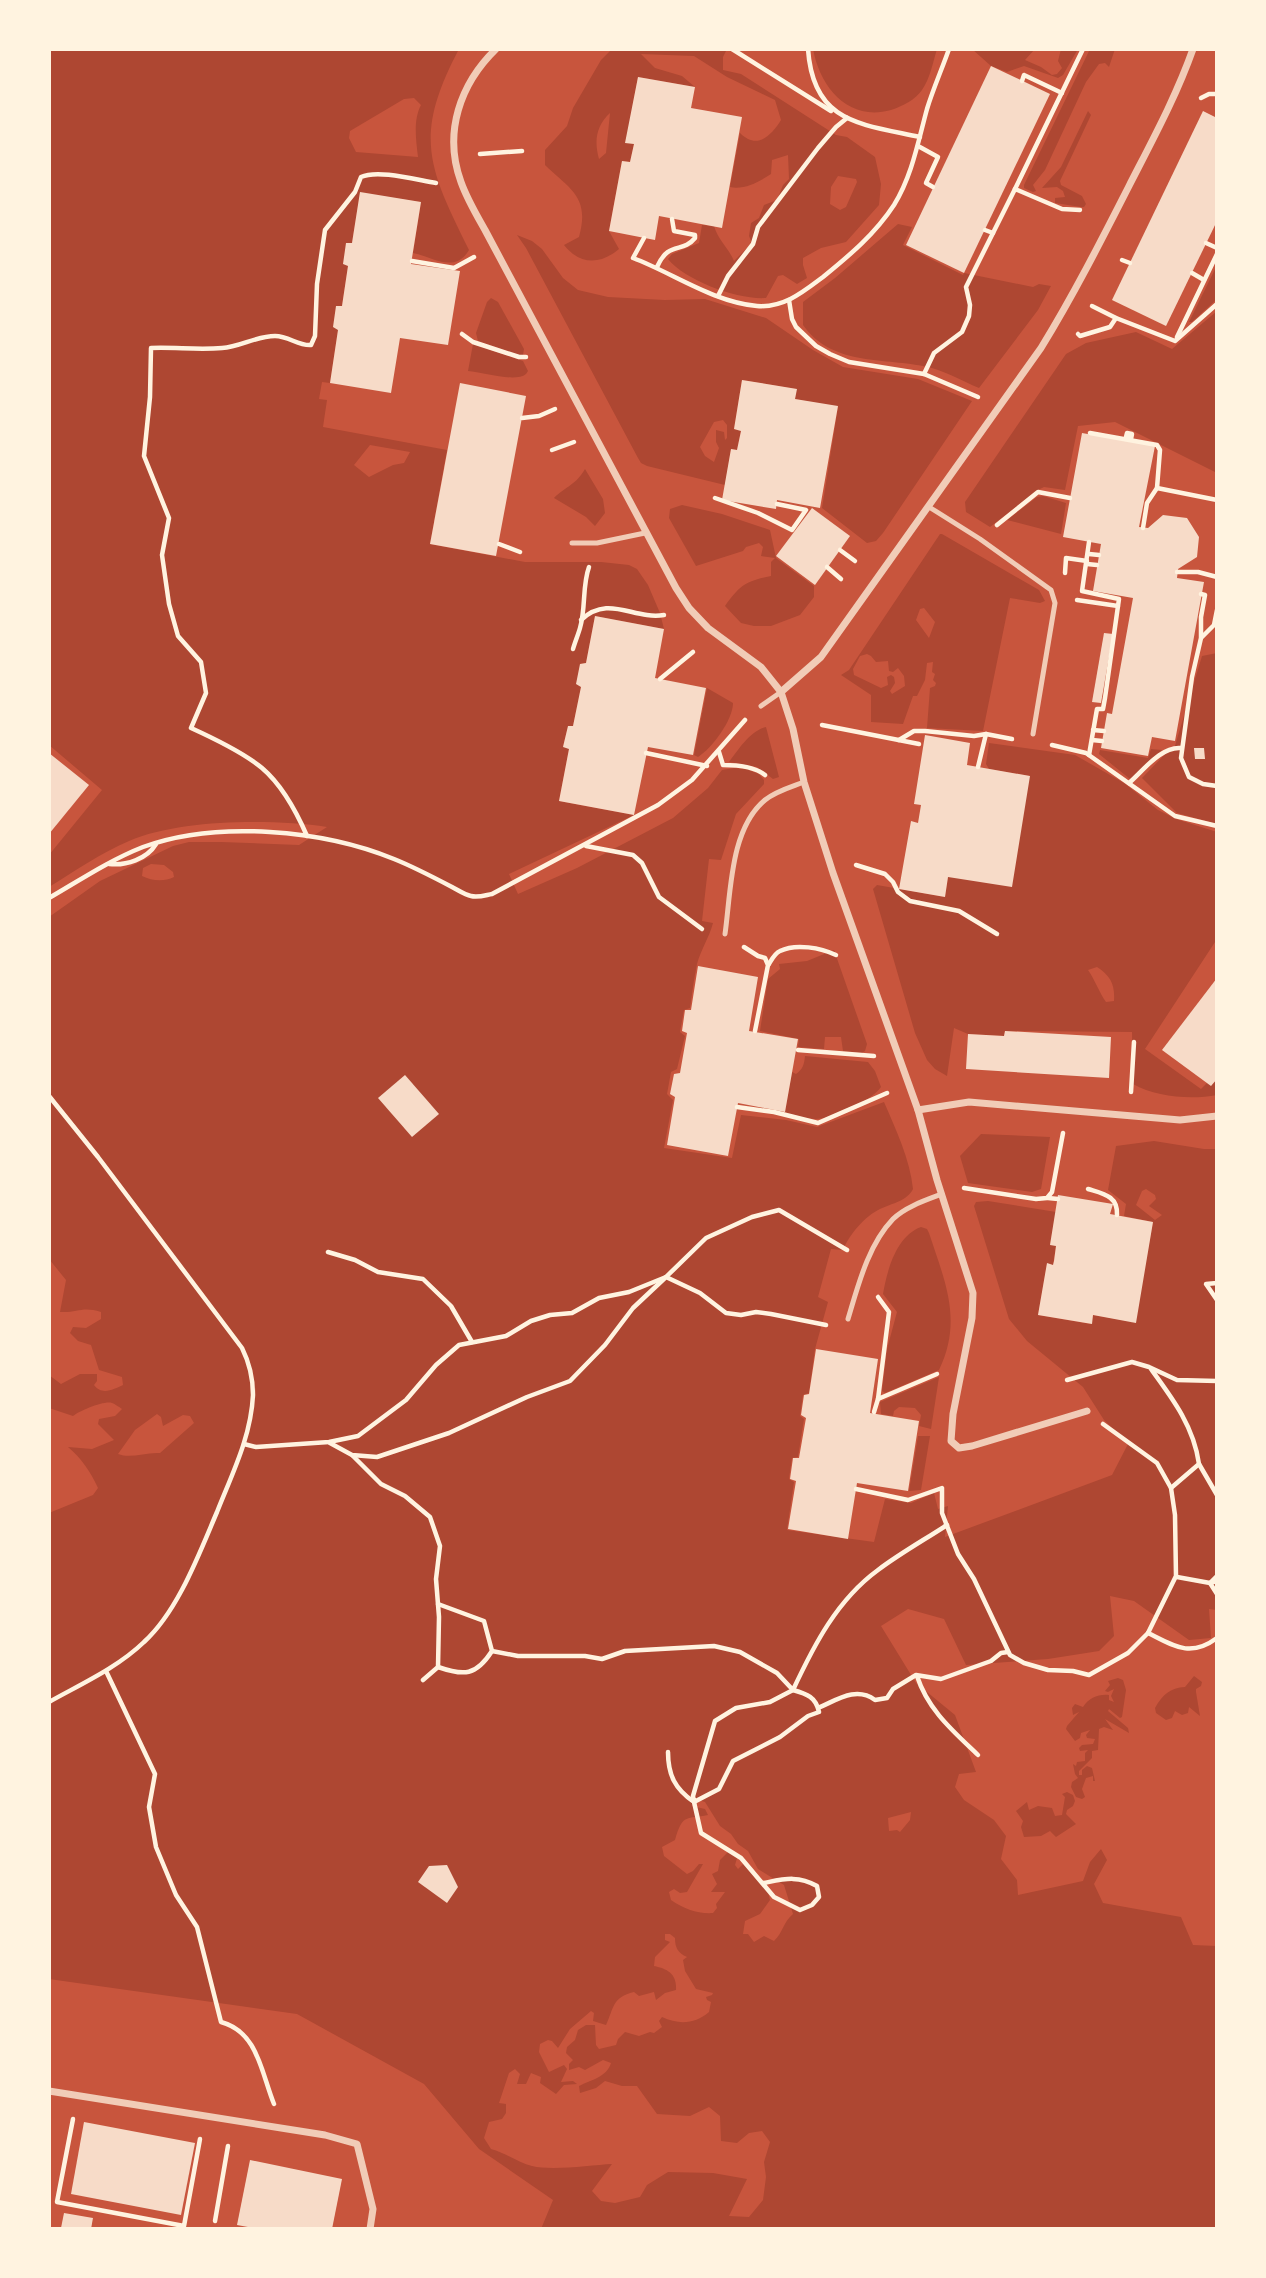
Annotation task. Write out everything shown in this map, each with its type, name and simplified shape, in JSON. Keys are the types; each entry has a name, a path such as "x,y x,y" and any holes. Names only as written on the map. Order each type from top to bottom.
{"street":[{"path":"496,49 475,70 464,90 457,113 453,146 460,180 645,533 689,608 713,632 761,667 781,692 793,729 804,782 833,873 918,1110 973,1293 972,1318 950,1430 951,1441 960,1448 972,1446 1087,1410"},
{"path":"781,692 821,657 1021,377 1060,316 1152,142 1193,49"},
{"path":"918,1110 968,1102 1180,1120 1217,1116"},
{"path":"49,2091 325,2135 357,2144 373,2209 370,2229"}],"lane":[{"path":"929,507 980,539 1051,590 1055,603 1033,734"},
{"path":"572,543 597,543 645,533"},
{"path":"761,706 781,692"},
{"path":"725,934 737,847 743,826 764,801 804,782"},
{"path":"848,1319 859,1281 880,1236 894,1217 922,1201 942,1194"}],"path":[{"path":"732,49 838,115 920,137"},
{"path":"808,49 811,80 822,99 838,115"},
{"path":"644,238 633,258 718,296 756,306 773,306 789,300 846,259 874,233 895,203 909,175 927,108 949,49"},
{"path":"924,374 934,353 962,332 969,316 970,305 966,287 1083,49"},
{"path":"1022,81 1024,75 1062,93"},
{"path":"1202,98 1217,94"},
{"path":"718,296 753,244 758,227 818,148 847,118"},
{"path":"918,146 938,156 926,183 933,187"},
{"path":"1023,150 1032,153"},
{"path":"475,155 522,152"},
{"path":"307,836 295,809 263,769 209,736 191,729 206,693 201,662 178,636 169,604 162,555 169,518 144,456 150,397 150,348 225,348 255,338 275,336 289,337 303,346 311,345 315,336 317,284 325,230 355,192 361,177 368,174 383,175 442,184"},
{"path":"1015,188 1062,209 1080,210"},
{"path":"657,267 662,256 673,247 687,245 695,239 695,235 674,231 672,219"},
{"path":"985,230 993,233"},
{"path":"1175,341 1217,251 1206,243"},
{"path":"412,261 454,268 477,255"},
{"path":"1122,260 1130,263"},
{"path":"1192,273 1204,280"},
{"path":"789,300 796,327 816,346 830,354 849,362 924,374 970,393"},
{"path":"1175,341 1217,304"},
{"path":"1092,306 1175,341"},
{"path":"1075,332 1080,335 1110,327 1116,318"},
{"path":"462,334 473,342 519,357 531,356"},
{"path":"522,418 539,416 559,407"},
{"path":"1090,433 1157,445 1160,450 1157,488 1147,503 1143,528"},
{"path":"552,450 571,444"},
{"path":"1157,488 1217,500"},
{"path":"980,539 1038,492 1070,498"},
{"path":"715,498 744,506 792,530 806,510 777,504"},
{"path":"1089,542 1082,591 1119,599 1105,698 1102,709 1097,709 1089,755"},
{"path":"573,649 581,620 583,595 587,588 587,572 597,543"},
{"path":"499,544 520,552"},
{"path":"840,550 855,561"},
{"path":"1088,554 1099,555"},
{"path":"1066,558 1097,565"},
{"path":"827,567 841,579"},
{"path":"1177,572 1198,572 1217,577"},
{"path":"1074,580 1084,581"},
{"path":"1201,594 1205,595 1201,638 1181,748 1182,764 1189,777 1203,784 1217,786"},
{"path":"1053,596 1118,606"},
{"path":"581,620 590,611 599,608 627,610 650,617 668,614"},
{"path":"1201,638 1214,625 1217,610"},
{"path":"660,679 693,652"},
{"path":"49,898 108,864 156,843 215,832 307,836 343,843 409,865 471,897 492,894 658,805 707,766 749,715 761,706"},
{"path":"1096,720 1105,721"},
{"path":"822,725 919,744"},
{"path":"1093,730 1104,731"},
{"path":"899,740 914,731 974,736 986,734 978,767"},
{"path":"1092,740 1102,741"},
{"path":"1129,783 1162,753 1171,747 1181,748"},
{"path":"719,752 723,765 739,765 761,772 770,781 774,795"},
{"path":"646,753 707,766"},
{"path":"1097,759 1175,816 1217,827"},
{"path":"108,864 139,859 147,855 156,843"},
{"path":"585,846 633,855 642,863 659,897 704,930"},
{"path":"855,864 885,874 898,892 910,901 958,911 997,934"},
{"path":"755,1031 768,965 777,952 788,948 821,948 844,959"},
{"path":"758,956 765,958 768,965"},
{"path":"1131,1096 1134,1042"},
{"path":"798,1050 875,1056"},
{"path":"737,1107 774,1112 815,1123 846,1113 887,1093"},
{"path":"49,1096 242,1348 249,1364 253,1396 244,1444 190,1577 145,1642 106,1671 49,1702"},
{"path":"1047,1198 1052,1192 1063,1132"},
{"path":"959,1190 968,1187 1036,1199 1058,1199"},
{"path":"1088,1189 1114,1199 1117,1215"},
{"path":"352,1455 377,1457 449,1433 527,1397 570,1381 605,1345 633,1308 706,1238 752,1217 779,1210 826,1238"},
{"path":"328,1252 355,1260 378,1272 423,1279 451,1306 472,1342"},
{"path":"244,1444 256,1447 329,1442 358,1436 406,1400 436,1365 459,1345 506,1336 531,1321 550,1315 572,1313 599,1298 629,1292 666,1277 700,1293 726,1313 741,1315 756,1312 824,1326 848,1319"},
{"path":"859,1281 870,1286 890,1312 874,1412"},
{"path":"1217,1283 1206,1284 1217,1300"},
{"path":"1067,1380 1132,1362 1177,1380 1217,1381"},
{"path":"1149,1367 1183,1415 1196,1443 1199,1464 1217,1495"},
{"path":"878,1399 945,1372"},
{"path":"856,1489 908,1500 942,1488 942,1513 958,1554 974,1579 1008,1652 1024,1663 1038,1668 1089,1675 1128,1653 1148,1633 1176,1576 1175,1515 1171,1488 1157,1464 1097,1420"},
{"path":"329,1442 352,1455 380,1484 405,1496 430,1517 440,1546 436,1579 438,1667 423,1680"},
{"path":"1171,1488 1199,1464"},
{"path":"764,1884 790,1878 806,1879 817,1886 820,1897 812,1905 800,1910 774,1897 741,1858 701,1833 694,1796 715,1721 736,1708 770,1702 793,1690 814,1646 840,1607 876,1571 947,1525"},
{"path":"1176,1576 1210,1583 1217,1579"},
{"path":"1210,1583 1217,1594"},
{"path":"438,1604 484,1621 492,1651 485,1662 468,1674 438,1667"},
{"path":"1148,1633 1176,1648 1188,1649 1206,1646 1217,1638"},
{"path":"492,1651 518,1656 585,1656 603,1659 625,1651 714,1646 740,1652 777,1673 793,1690 808,1694 817,1703 819,1712 808,1716 780,1737 733,1761 719,1789 694,1802"},
{"path":"818,1708 856,1693 868,1695 875,1700 887,1698 893,1689 916,1675 942,1679 1008,1652"},
{"path":"106,1671 155,1774 149,1807 156,1847 176,1895 197,1927 221,2022 232,2025 249,2038 280,2118 281,2128"},
{"path":"916,1675 923,1694 939,1717 978,1755"},
{"path":"668,1752 671,1779 682,1794 694,1802"},
{"path":"74,2114 57,2202 184,2226 200,2138"},
{"path":"188,2136 210,2141"},
{"path":"215,2221 230,2146 220,2144"}],"shaded area":[{"path":"49,49 459,49 435,105 431,151 444,196 469,250 463,257 450,263 413,253 421,202 360,193 352,243 347,243 348,266 342,306 337,306 338,330 330,383 322,382 319,399 327,400 323,427 447,450 430,544 525,562 601,562 629,565 637,569 648,585 660,613 664,629 595,616 586,663 580,664 581,687 573,726 568,727 563,746 569,749 559,801 634,815 509,874 518,894 577,868 673,818 708,788 722,770 746,769 759,774 764,780 764,784 736,814 721,860 709,859 702,921 713,923 697,964 690,1008 684,1010 680,1032 685,1036 677,1069 671,1072 667,1094 673,1100 664,1148 732,1158 741,1115 817,1127 884,1102 906,1156 913,1189 903,1199 880,1209 863,1221 843,1250 831,1249 818,1297 828,1302 815,1349 809,1393 803,1395 800,1416 804,1419 798,1457 792,1458 789,1479 794,1482 787,1530 874,1542 885,1499 911,1503 934,1493 938,1509 948,1506 945,1537 1112,1475 1128,1444 1104,1420 1083,1387 1027,1341 1009,1319 974,1206 976,1202 988,1201 1056,1212 1050,1244 1056,1246 1053,1265 1047,1264 1038,1315 1091,1324 1093,1315 1135,1322 1153,1222 1124,1216 1126,1204 1108,1190 1116,1146 1154,1141 1217,1149 1217,1610 1209,1609 1211,1638 1189,1640 1134,1601 1110,1596 1114,1636 1099,1651 1048,1659 966,1665 944,1619 908,1609 881,1626 916,1683 955,1715 976,1772 959,1774 955,1787 964,1800 994,1820 1006,1836 1001,1859 1017,1880 1018,1895 1083,1881 1090,1862 1101,1849 1107,1860 1094,1884 1103,1903 1181,1917 1193,1945 1217,1946 1217,2229 541,2229 553,2200 479,2149 424,2084 297,2014 49,1979 49,1513 93,1495 98,1488 85,1466 68,1447 92,1449 114,1440 98,1424 99,1419 115,1416 122,1409 109,1402 73,1416 49,1408 49,1375 61,1384 80,1374 97,1374 94,1385 104,1391 123,1385 122,1377 99,1370 91,1345 78,1341 70,1333 73,1327 86,1328 101,1319 101,1312 60,1312 66,1280 49,1259 49,917 100,881 173,846 189,842 299,845 327,827 254,822 174,828 129,841 88,862 49,887 49,855 102,790 49,745","holes":["414,98 421,105 416,124 418,157 356,152 349,138 350,131 404,99","370,445 410,452 404,463 393,465 369,477 354,465","151,864 164,865 173,872 174,877 158,880 142,876 143,868","1146,1189 1155,1195 1156,1199 1149,1206 1162,1215 1155,1220 1136,1205 1142,1191","157,1414 161,1417 163,1426 183,1415 190,1416 194,1423 160,1453 128,1456 118,1454 135,1430","693,1798 705,1802 720,1826 748,1851 758,1869 784,1885 793,1914 774,1941 764,1936 754,1942 748,1934 743,1934 745,1921 760,1914 770,1900 767,1889 754,1870 744,1863 738,1869 735,1865 737,1858 731,1849 720,1860 718,1871 712,1874 717,1884 711,1892 725,1892 713,1913 691,1910 671,1900 669,1892 674,1889 680,1893 687,1892 703,1864 699,1864 687,1874 664,1856 662,1847 675,1840 683,1821 708,1815 705,1809 692,1806","911,1812 910,1820 900,1832 889,1831 888,1818","665,1934 675,1938 678,1950 687,1957 683,1960 685,1971 696,1989 713,1993 706,1997 711,2002 709,2012 687,2022 662,2017 659,2021 662,2027 654,2033 639,2036 625,2032 616,2045 599,2049 596,2045 595,2025 586,2025 578,2030 575,2040 567,2047 566,2053 573,2060 569,2064 569,2070 579,2067 585,2070 603,2060 611,2063 602,2075 579,2086 580,2093 596,2088 605,2081 622,2086 637,2086 657,2114 690,2116 709,2107 720,2116 721,2141 737,2143 749,2133 762,2131 770,2142 764,2162 766,2177 763,2200 749,2217 729,2216 747,2179 713,2173 668,2172 647,2185 640,2197 615,2203 601,2201 592,2191 612,2164 561,2168 532,2166 491,2149 484,2138 489,2122 502,2119 506,2113 506,2104 499,2103 509,2073 515,2069 520,2074 517,2084 526,2084 531,2073 541,2077 540,2083 556,2094 564,2085 577,2084 573,2081 561,2082 567,2069 564,2065 549,2072 539,2052 540,2044 548,2040 558,2048 570,2029 591,2011 594,2013 593,2021 606,2025 615,2004 627,1994 634,1992 639,1996 654,1992 656,2000 665,1993 676,1990 671,1973 654,1966 655,1957 670,1942 665,1940"]},
{"path":"612,49 727,49 723,57 723,70 741,74 836,135 847,137 875,157 881,184 879,205 846,242 821,248 803,258 807,278 797,284 783,275 778,276 766,298 741,296 713,288 687,275 668,259 672,254 699,243 702,225 714,226 734,261 752,243 749,236 751,223 759,218 764,205 777,200 783,185 789,179 788,155 772,160 771,174 762,180 746,186 730,187 740,133 746,138 758,141 768,136 781,120 775,100 727,77 694,56 641,54 655,68 682,76 695,87 638,77 626,142 634,144 630,162 622,161 609,231 619,249 597,260 577,256 564,245 579,237 582,223 580,203 570,188 545,165 545,150 567,126 573,108 601,60","holes":["610,113 606,153 599,159 597,134","838,176 856,179 857,182 846,207 840,210 830,204 831,187"]},
{"path":"813,49 937,49 925,86 919,94 900,107 876,112 862,111 838,98 822,76"},
{"path":"972,49 1035,49 1025,60 1052,75 1062,68 1058,61 1061,49 1078,49 1063,75 1058,78 1024,66 1007,72 991,66"},
{"path":"1090,49 1115,49 1109,67 1105,63 1099,64 1086,82 1045,170 1033,185 1036,191 1033,192 1024,188 1024,185"},
{"path":"1088,111 1091,115 1060,181 1061,185 1082,196 1086,204 1081,207 1055,203 1055,198 1065,197 1063,191 1057,187 1042,188 1061,167"},
{"path":"898,224 912,227 903,245 963,275 964,273 1033,287 1039,284 1051,286 1038,310 979,388 930,368 858,358 842,353 814,338 803,325 803,302"},
{"path":"517,235 542,249 563,278 578,290 608,297 705,299 766,318 843,367 918,379 972,401 883,533 876,541 867,543 822,508 838,407 795,399 796,389 742,380 734,429 741,431 737,450 731,449 725,485 641,463","holes":["723,420 727,425 725,440 724,432 716,430 719,448 714,462 705,456 700,447 714,422"]},
{"path":"1217,265 1217,299 1189,322"},
{"path":"491,298 498,302 524,349 523,355 478,341 476,333 487,302"},
{"path":"1217,311 1217,473 1115,422 1078,426 1065,490 1044,487 990,527 966,512 965,502 1066,354 1086,343 1136,332 1172,349"},
{"path":"473,344 523,361 528,371 514,377 468,371"},
{"path":"585,469 603,499 605,513 595,526 586,517 554,498"},
{"path":"1043,496 1066,503 1061,534 1007,520 1037,497"},
{"path":"682,505 722,514 770,530 776,558 814,586 814,597 800,615 771,626 741,623 725,606 744,585 771,576 771,562 775,558 761,556 763,547 759,543 696,566 669,518 670,509"},
{"path":"940,534 1039,590 1045,601 1040,603 1010,598 983,731 927,728 930,688 936,683 933,680 933,662 927,663 925,680 917,696 913,696 903,724 871,722 871,695 841,675 849,670","holes":["924,608 935,622 929,638 916,620 920,609","867,654 876,662 888,661 889,671 893,672 898,668 904,676 905,686 892,694 890,691 895,683 891,675 887,677 888,685 881,688 854,675 853,669 860,656"]},
{"path":"1217,653 1217,824 1177,813 1142,778 1170,749 1174,749 1202,656"},
{"path":"707,688 733,703 730,717 721,733 698,757 694,755"},
{"path":"766,727 779,777 773,779 757,767 729,762 750,736"},
{"path":"989,743 1075,755 1124,783 1158,810 1176,819 1217,832 1217,939 1145,1049 1201,1089 1217,1073 1217,1095 1174,1096 1152,1092 1133,1084 1132,1032 1005,1031 1004,1036 968,1034 954,1028 947,1076 927,1060 915,1033 873,889 877,885 945,897 948,877 1030,776 989,769 986,764","holes":["1097,967 1111,981 1114,1001 1106,1002 1088,970"]},
{"path":"1151,749 1162,750 1130,779 1099,754 1100,750 1148,758"},
{"path":"834,950 867,1044 865,1051 843,1051 841,1037 825,1037 824,1049 798,1047 799,1039 760,1031 768,979 780,969 779,964 807,961"},
{"path":"805,1056 868,1062 881,1087 860,1103 831,1116 812,1119 787,1113 785,1112 792,1072 796,1074 800,1070"},
{"path":"981,1134 1050,1137 1041,1189 1032,1192 968,1183 960,1156"},
{"path":"921,1227 929,1233 946,1285 951,1318 950,1334 939,1370 885,1393 882,1391 887,1349 897,1312 883,1294 890,1265 899,1246 905,1238"},
{"path":"939,1377 931,1429 919,1426 921,1415 915,1408 899,1407 893,1416 881,1414 880,1402"},
{"path":"918,1436 930,1436 921,1490 909,1491"},
{"path":"1194,1676 1202,1682 1196,1689 1200,1716 1189,1707 1188,1713 1182,1715 1175,1711 1172,1718 1166,1720 1156,1713 1155,1708 1164,1695 1171,1690 1185,1687"},
{"path":"1118,1678 1123,1680 1126,1690 1122,1717 1109,1709 1108,1711 1128,1728 1129,1733 1105,1719 1113,1730 1104,1727 1099,1729 1098,1750 1092,1751 1092,1758 1079,1771 1079,1775 1082,1775 1082,1770 1087,1766 1092,1768 1095,1781 1093,1776 1086,1778 1082,1789 1085,1797 1082,1799 1076,1797 1071,1787 1072,1782 1078,1778 1073,1764 1076,1766 1077,1762 1085,1761 1085,1753 1088,1750 1080,1751 1079,1748 1093,1744 1095,1739 1087,1738 1090,1730 1081,1733 1080,1738 1075,1741 1066,1729 1079,1712 1073,1715 1072,1708 1075,1704 1083,1707 1091,1699 1101,1695 1109,1695 1109,1700 1114,1702 1111,1696 1114,1689 1105,1691 1110,1685 1108,1681"},
{"path":"1067,1792 1073,1795 1075,1801 1066,1814 1076,1824 1056,1837 1050,1831 1041,1836 1024,1837 1021,1827 1023,1821 1016,1811 1027,1802 1029,1810 1038,1806 1052,1808 1055,1816 1062,1815 1065,1797 1062,1794"}],"building":[{"path":"991,66 1050,94 964,273 906,245"},
{"path":"638,77 695,87 691,108 742,117 722,228 659,216 655,240 609,231 622,161 630,162 634,144 625,143"},
{"path":"1203,111 1217,118 1217,221 1166,326 1112,300"},
{"path":"360,192 421,202 411,264 460,271 448,345 400,338 391,393 330,383 338,330 333,327 336,306 342,306 348,266 343,264 346,243 352,243"},
{"path":"742,380 797,389 795,399 838,406 820,508 777,500 776,509 722,500 731,449 737,450 741,431 734,429"},
{"path":"460,383 526,396 496,556 430,544"},
{"path":"1082,433 1155,446 1139,527 1148,528 1163,515 1187,518 1199,537 1197,557 1178,569 1177,578 1204,582 1175,741 1152,737 1148,756 1101,748 1107,713 1112,714 1133,598 1093,591 1101,544 1063,537"},
{"path":"812,508 850,536 815,585 776,556"},
{"path":"595,616 664,629 655,678 706,688 693,755 648,747 634,815 559,801 569,749 563,747 568,726 573,726 581,687 576,684 580,664 586,663"},
{"path":"1104,633 1113,634 1101,703 1092,702"},
{"path":"925,735 970,743 967,765 1030,776 1012,887 948,877 945,897 899,889 911,821 918,823 921,805 914,804"},
{"path":"1194,748 1204,748 1205,759 1195,759"},
{"path":"49,753 89,785 49,834"},
{"path":"698,966 758,977 749,1031 798,1039 785,1112 738,1103 728,1156 667,1145 675,1097 670,1094 674,1074 680,1073 687,1033 682,1031 685,1010 691,1010"},
{"path":"1217,978 1217,1079 1211,1086 1162,1050"},
{"path":"1005,1031 1111,1037 1109,1078 966,1069 968,1034 1004,1036"},
{"path":"405,1075 439,1114 412,1137 378,1098"},
{"path":"1058,1195 1113,1204 1110,1214 1153,1222 1136,1323 1093,1315 1092,1324 1038,1315 1047,1263 1053,1265 1054,1261 1056,1246 1050,1245"},
{"path":"816,1349 878,1359 870,1413 919,1421 908,1491 857,1483 848,1539 788,1529 796,1481 790,1479 793,1458 799,1458 806,1418 801,1415 804,1395 809,1394"},
{"path":"447,1865 458,1887 447,1903 418,1882 429,1866"},
{"path":"84,2122 195,2143 181,2215 71,2194"},
{"path":"250,2160 342,2179 332,2229 258,2229 237,2225"},
{"path":"64,2213 93,2218 91,2229 61,2228"}]}
